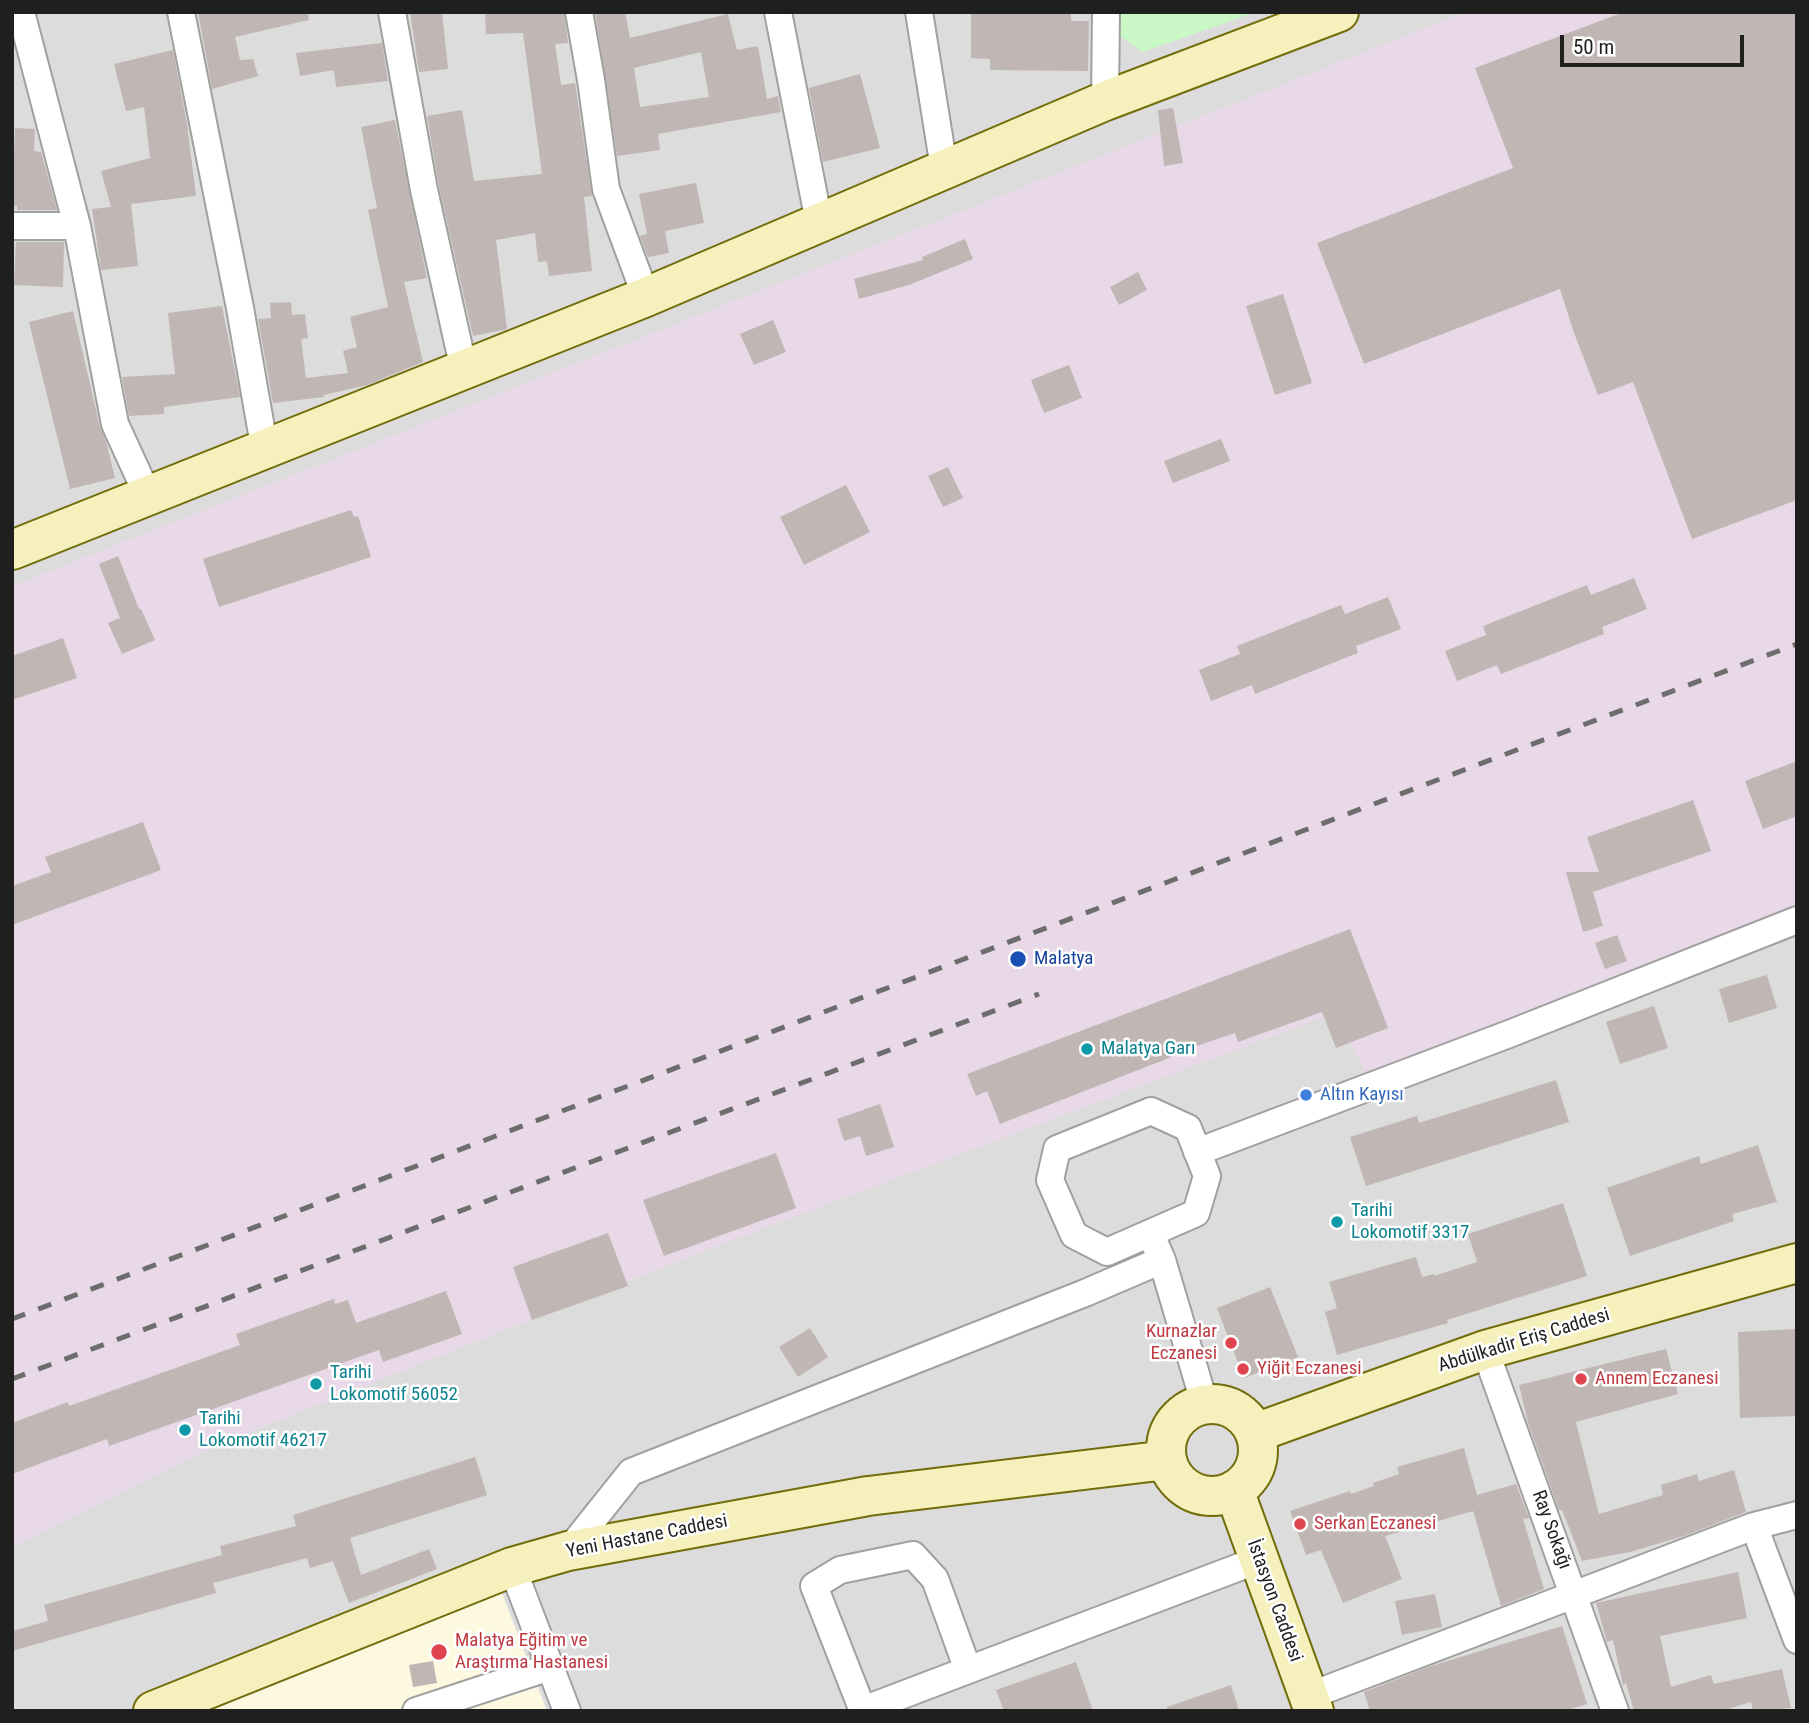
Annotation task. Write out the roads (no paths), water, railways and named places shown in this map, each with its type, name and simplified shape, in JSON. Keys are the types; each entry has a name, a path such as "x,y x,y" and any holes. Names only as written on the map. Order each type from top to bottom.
{"main road":[{"path":"12,550 646,297 1105,101 1339,12"},
{"name":"Abdülkadir Eriş Caddesi","path":"1255,1433 1485,1350 1797,1263"},
{"path":"1220,1405 1235,1410 1247,1420 1255,1433 1258,1448 1250,1477 1225,1494 1210,1496 1182,1486 1167,1460 1168,1438 1178,1418 1191,1409 1220,1405"},
{"name":"Yeni Hastane Caddesi","path":"153,1711 512,1567 568,1551 868,1496 1167,1460"},
{"name":"İstasyon Caddesi","path":"1234,1490 1312,1703"}],"street":[{"path":"21,12 77,226 115,424 148,496"},
{"path":"181,12 240,308 265,451"},
{"path":"392,12 424,190 464,370"},
{"path":"579,12 606,189 646,297"},
{"path":"778,12 819,222"},
{"path":"919,12 944,168"},
{"path":"1105,101 1106,12"},
{"path":"12,226 77,226"},
{"path":"1197,1152 1509,1034 1797,920"},
{"path":"1151,1111 1188,1128 1197,1152 1207,1176 1196,1213 1107,1252 1074,1235 1050,1180 1057,1149 1151,1111"},
{"path":"1150,1233 1162,1260 1205,1405"},
{"path":"568,1551 631,1472 1162,1260"},
{"name":"Ray Sokağı","path":"1485,1350 1615,1711"},
{"path":"1312,1703 1575,1595 1754,1526 1797,1515"},
{"path":"1754,1526 1797,1640"},
{"path":"968,1670 935,1579 913,1555 840,1570 814,1586 863,1710 1258,1560"},
{"path":"512,1567 567,1711"},
{"path":"416,1711 550,1667"}],"railway":[{"path":"12,1319 1797,644"},
{"path":"12,1379 1039,994"}],"place":[{"name":"Malatya","path":"1018,959"},
{"name":"Malatya Garı","path":"1087,1049"},
{"name":"Altın Kayısı","path":"1306,1095"},
{"name":"Tarihi Lokomotif 3317","path":"1337,1222"},
{"name":"Kurnazlar Eczanesi","path":"1231,1343"},
{"name":"Yiğit Eczanesi","path":"1243,1369"},
{"name":"Annem Eczanesi","path":"1581,1379"},
{"name":"Tarihi Lokomotif 56052","path":"316,1384"},
{"name":"Tarihi Lokomotif 46217","path":"185,1430"},
{"name":"Serkan Eczanesi","path":"1300,1524"},
{"name":"Malatya Eğitim ve Araştırma Hastanesi","path":"439,1652"}]}
